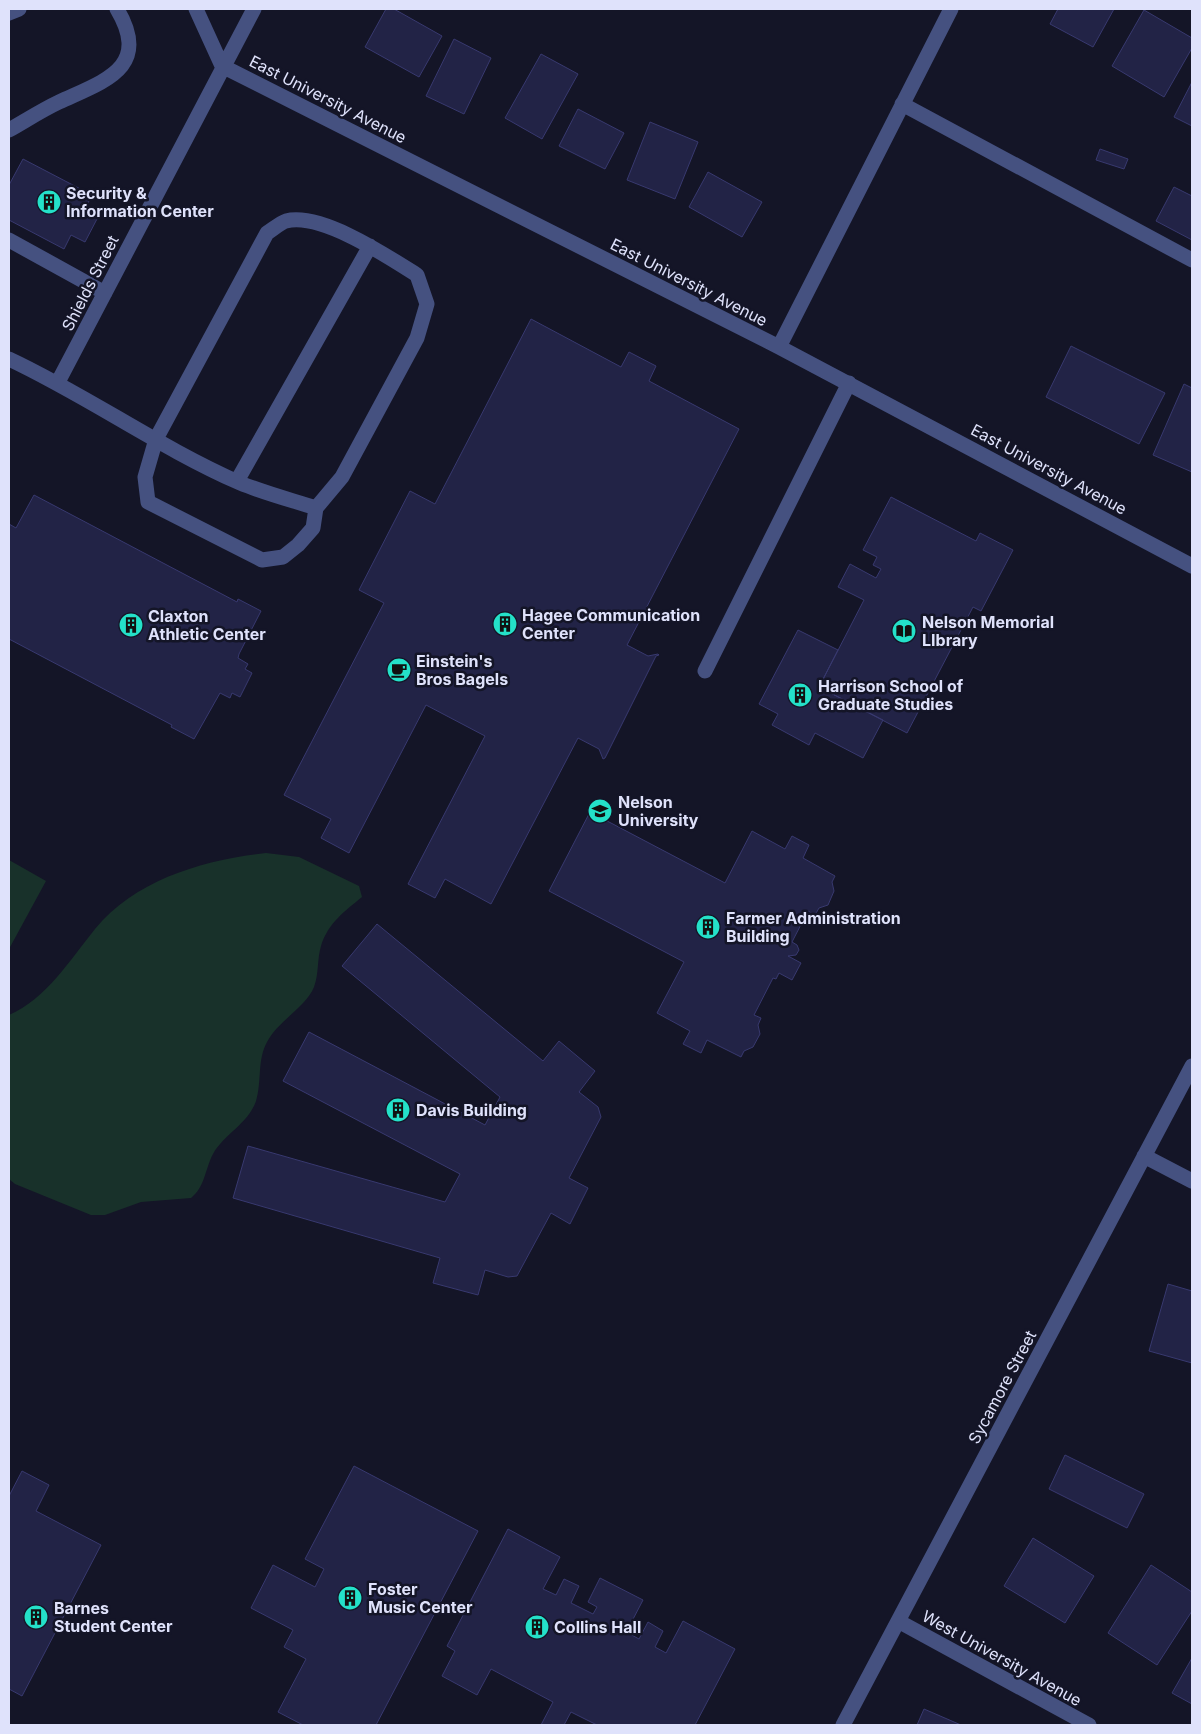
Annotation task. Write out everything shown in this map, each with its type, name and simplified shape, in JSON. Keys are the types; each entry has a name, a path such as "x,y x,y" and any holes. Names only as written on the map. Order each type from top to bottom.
{"street":[{"path":"9,13 19,9"},
{"path":"9,130 52,105 109,79 120,69 127,54 129,44 127,27 116,9"},
{"name":"East University Avenue","path":"196,9 222,66 849,383 1192,566"},
{"name":"Shields Street","path":"58,382 222,66 254,9"},
{"path":"779,347 950,9"},
{"path":"902,104 1192,260"},
{"path":"311,220 370,246 417,274 426,304 417,338 342,477 316,508 313,528 284,557 262,560 148,502 145,477 156,439 267,233 286,221 311,220"},
{"path":"9,240 105,293"},
{"path":"237,481 370,246"},
{"path":"9,359 58,382 156,439 237,481 316,508"},
{"path":"705,672 849,383"},
{"name":"Sycamore Street","path":"843,1725 1192,1066"},
{"path":"1144,1156 1192,1182"},
{"name":"West University Avenue","path":"898,1621 1089,1725"}],"green space":[{"path":"266,853 299,857 359,886 362,897 338,918 324,938 314,987 305,1001 278,1027 267,1042 262,1056 256,1101 242,1123 223,1141 213,1154 196,1194 191,1198 141,1202 105,1215 91,1215 15,1184 9,1179 9,1015 35,999 46,989 67,966 95,929 130,897 151,885 195,867 243,856"},
{"path":"9,860 46,881 9,949"}],"building":[{"path":"386,9 394,9 442,36 419,77 365,47"},
{"path":"1058,9 1114,9 1093,47 1050,24"},
{"path":"1144,10 1192,38 1192,48 1164,97 1112,66"},
{"path":"454,39 491,58 464,114 426,96"},
{"path":"541,54 578,74 542,139 505,118"},
{"path":"1192,82 1192,126 1174,117"},
{"path":"578,109 624,133 605,169 559,146"},
{"path":"650,122 698,142 675,199 627,180"},
{"path":"1100,149 1128,159 1124,169 1096,160"},
{"name":"Security & Information Center","path":"23,159 92,195 85,209 98,217 85,242 71,235 64,249 9,220 9,185"},
{"path":"708,172 762,202 742,237 689,207"},
{"path":"1174,187 1192,196 1192,240 1156,221"},
{"name":"Hagee Communication Center","path":"531,319 621,367 629,352 656,366 649,381 739,429 627,645 648,656 659,655 656,656 605,758 603,759 599,749 578,738 491,904 445,879 435,898 408,884 485,736 426,705 349,853 321,838 331,819 284,795 384,603 359,590 410,491 435,504"},
{"path":"1071,346 1165,393 1139,444 1046,397"},
{"path":"1184,384 1192,388 1192,472 1153,455"},
{"name":"Claxton Athletic Center","path":"34,495 237,602 238,599 261,611 238,658 248,664 245,669 252,673 240,697 232,693 230,698 220,693 194,739 171,727 172,725 9,639 9,524 16,528"},
{"name":"Nelson Memorial LIbrary","path":"891,497 976,541 980,533 1013,550 981,611 973,607 907,733 819,687 864,600 838,587 850,564 876,578 881,569 873,565 877,557 863,550"},
{"name":"Harrison School of Graduate Studies","path":"798,630 838,650 819,687 883,720 863,758 815,733 809,745 772,725 778,714 759,704"},
{"name":"Farmer Administration Building","path":"590,812 725,883 752,831 785,849 792,836 809,845 803,858 835,876 832,882 834,891 828,905 819,908 815,915 808,911 792,942 797,945 799,950 796,955 788,956 801,963 792,980 779,973 776,979 773,978 754,1015 761,1018 758,1025 760,1034 753,1047 744,1051 741,1057 707,1040 701,1053 683,1044 690,1031 657,1013 684,962 549,891"},
{"name":"Davis Building","path":"377,924 543,1061 559,1041 595,1071 579,1092 598,1107 601,1117 569,1178 588,1188 570,1224 551,1213 517,1276 508,1277 485,1270 478,1295 433,1283 440,1258 233,1198 248,1146 445,1202 460,1174 283,1081 309,1032 485,1125 500,1097 342,966"},
{"path":"1168,1284 1192,1291 1192,1363 1149,1351"},
{"path":"1065,1455 1144,1494 1127,1528 1049,1489"},
{"name":"Foster Music Center","path":"354,1466 478,1531 376,1725 303,1725 278,1712 306,1659 284,1647 293,1630 251,1608 273,1565 315,1587 324,1569 305,1559"},
{"name":"Barnes Student Center","path":"22,1471 49,1485 36,1511 101,1545 22,1696 9,1689 9,1496"},
{"name":"Collins Hall","path":"508,1529 560,1557 543,1589 556,1595 564,1579 579,1586 571,1603 593,1614 597,1607 588,1602 600,1578 643,1600 630,1625 621,1620 617,1627 639,1639 648,1622 663,1631 655,1647 666,1653 683,1621 735,1649 695,1725 597,1725 571,1712 564,1725 541,1725 553,1702 491,1669 477,1695 442,1676 455,1651 447,1646"},
{"path":"1033,1538 1094,1576 1065,1623 1004,1586"},
{"path":"1151,1565 1192,1592 1192,1611 1157,1665 1108,1633"},
{"path":"1192,1658 1192,1704 1172,1693"},
{"path":"924,1709 961,1725 917,1725"}],"place":[{"name":"Security & Information Center","path":"49,202"},
{"name":"Hagee Communication Center","path":"505,624"},
{"name":"Claxton Athletic Center","path":"131,625"},
{"name":"Nelson Memorial LIbrary","path":"904,631"},
{"name":"Einstein's Bros Bagels","path":"399,670"},
{"name":"Harrison School of Graduate Studies","path":"800,695"},
{"name":"Nelson University","path":"600,811"},
{"name":"Farmer Administration Building","path":"708,927"},
{"name":"Davis Building","path":"398,1110"},
{"name":"Foster Music Center","path":"350,1598"},
{"name":"Barnes Student Center","path":"36,1617"},
{"name":"Collins Hall","path":"537,1627"}]}
